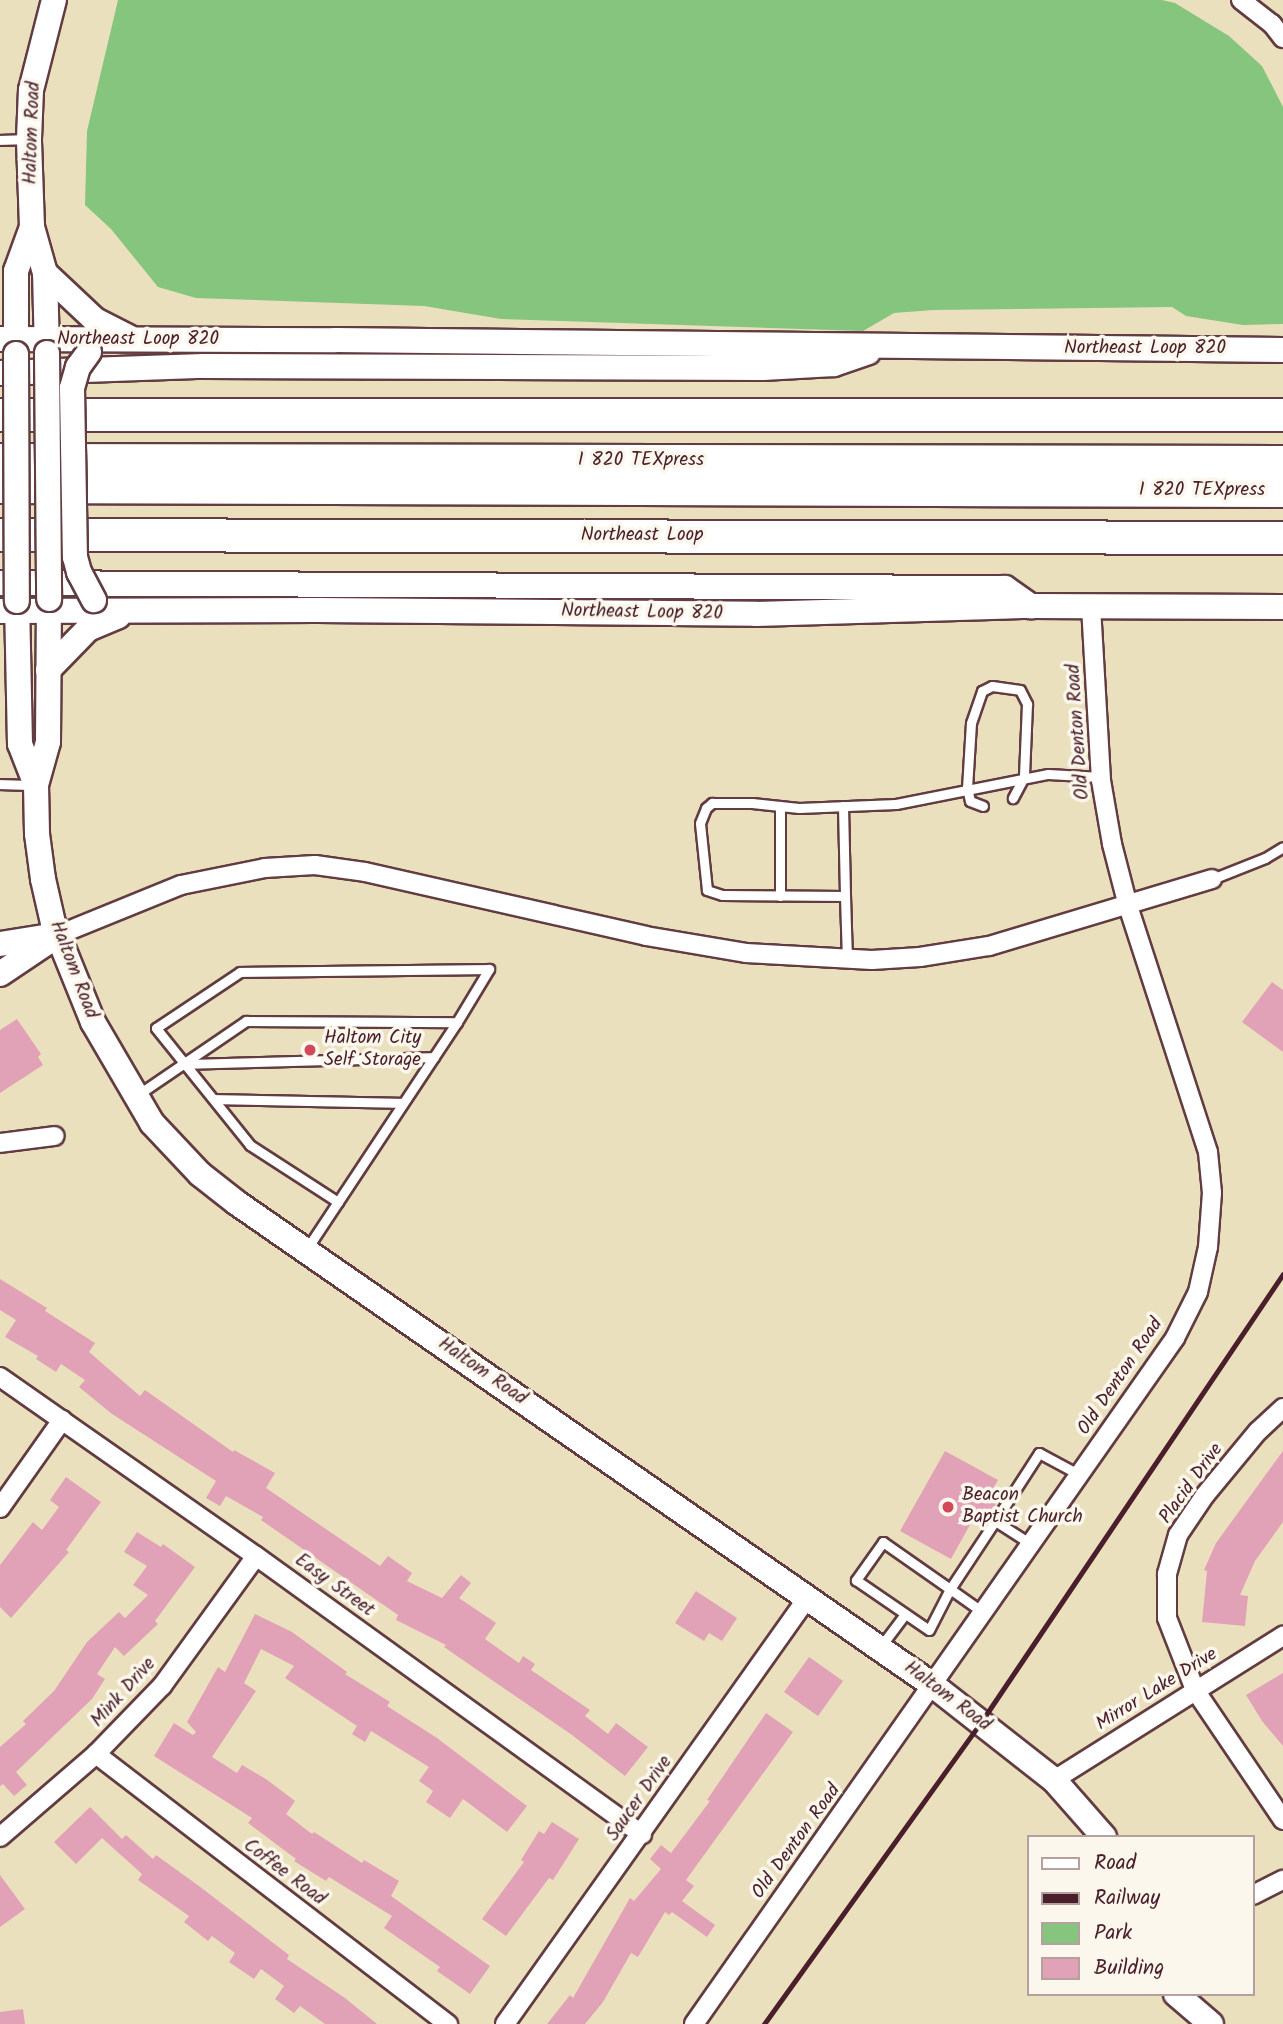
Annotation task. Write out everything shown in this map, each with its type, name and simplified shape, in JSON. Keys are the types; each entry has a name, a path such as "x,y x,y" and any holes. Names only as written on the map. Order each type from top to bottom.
{"highway":[{"path":"0,415 1283,415"},
{"name":"I 820 TEXpress","path":"0,460 1283,462"},
{"name":"I 820 TEXpress","path":"0,487 1283,491"},
{"name":"Northeast Loop","path":"0,535 1283,538"}],"main road":[{"name":"Haltom Road","path":"54,0 42,37 31,90 29,139 32,227 45,273 47,347 48,742 36,785 37,834 43,879 58,935 93,1022 135,1097 152,1123 200,1174 934,1686 1054,1780 1102,1835"},
{"name":"Haltom Road","path":"32,227 16,271 10,344 8,601 9,659 20,744 36,785"},
{"path":"0,294 16,271"},
{"path":"45,273 95,320 136,340"},
{"name":"Northeast Loop 820","path":"10,344 47,347 100,346 136,340 1283,350"},
{"path":"100,346 79,367 72,388 75,557 79,572 94,600 126,612"},
{"path":"0,373 204,366 763,368 834,364 881,347"},
{"path":"8,601 1005,588 1031,606"},
{"name":"Northeast Loop 820","path":"8,601 126,612 318,610 756,614 1031,606 1283,607"},
{"path":"48,670 88,629 126,612"},
{"path":"0,944 58,935"},
{"path":"0,974 58,935"},
{"path":"1175,1996 1180,2024"},
{"path":"1177,1996 1211,2024"}],"street":[{"path":"1241,0 1272,23 1283,38"},
{"name":"Old Denton Road","path":"694,2024 934,1686 1175,1338 1198,1292 1208,1247 1212,1193 1208,1152 1128,905 1112,844 1101,776 1091,606"},
{"path":"58,935 181,885 265,868 315,865 365,872 646,936 746,953 847,960 920,957 989,946 1212,879"},
{"path":"0,1143 55,1136"},
{"name":"Easy Street","path":"0,1377 256,1556 642,1834"},
{"name":"Placid Drive","path":"1283,1408 1258,1431 1205,1495 1178,1535 1167,1574 1167,1618 1195,1690 1283,1820"},
{"path":"0,1508 62,1420"},
{"name":"Mink Drive","path":"0,1837 96,1754 162,1686 256,1556"},
{"name":"Saucer Drive","path":"505,2024 808,1597"},
{"name":"Mirror Lake Drive","path":"1054,1780 1283,1636"},
{"name":"Coffee Road","path":"96,1754 448,2024"},
{"path":"1255,1894 1283,1880"}],"lane":[{"path":"0,139 29,139"},
{"path":"983,806 970,800 967,788 971,723 982,691 992,686 1020,690 1027,704 1024,777 1013,798"},
{"path":"845,897 722,895 707,890 700,823 706,808 712,803 780,806 896,804 1024,777 1048,774 1101,776"},
{"path":"0,784 36,785"},
{"path":"780,806 780,896"},
{"path":"843,806 847,960"},
{"path":"1212,879 1265,858 1283,847"},
{"path":"306,1250 338,1202 403,1103 457,1022 489,969 240,972 156,1028 250,1145 338,1202"},
{"path":"135,1097 246,1021 457,1022"},
{"path":"183,1064 434,1057"},
{"path":"215,1099 403,1103"},
{"path":"984,1613 950,1589 883,1542 856,1580 929,1630 950,1589 1039,1453 1080,1475"},
{"path":"995,1521 1032,1545"},
{"path":"879,1648 905,1614"}],"green space":[{"path":"118,0 1162,0 1175,3 1229,36 1262,66 1283,107 1283,324 1243,325 1186,316 1172,307 933,310 894,313 863,331 501,319 424,306 196,298 158,287 111,229 85,205 87,131"}],"building":[{"path":"1272,982 1283,990 1283,1052 1242,1022"},
{"path":"17,1019 41,1054 38,1057 43,1065 0,1093 0,1030"},
{"path":"0,1279 47,1308 45,1311 95,1343 89,1352 140,1396 145,1390 233,1452 234,1450 275,1473 266,1488 380,1566 388,1556 412,1573 407,1581 442,1598 461,1575 471,1583 459,1598 496,1623 485,1639 519,1663 523,1656 535,1664 531,1670 590,1710 585,1716 608,1734 616,1723 648,1747 625,1776 572,1735 444,1647 446,1645 396,1620 398,1615 261,1520 263,1517 226,1496 220,1506 206,1498 216,1481 112,1414 79,1387 85,1380 61,1364 56,1372 36,1359 38,1356 5,1337 16,1320 0,1310"},
{"path":"945,1451 998,1480 991,1492 1000,1497 987,1519 976,1514 951,1559 900,1531"},
{"path":"1283,1451 1283,1522 1255,1561 1240,1595 1248,1596 1245,1626 1202,1622 1207,1571 1204,1570 1216,1543"},
{"path":"66,1477 101,1502 66,1550 69,1552 11,1618 0,1607 0,1565 33,1522 42,1530 59,1507 50,1500"},
{"path":"137,1532 161,1547 163,1544 195,1567 155,1621 158,1624 124,1656 115,1647 97,1674 105,1679 92,1699 16,1772 27,1785 14,1796 3,1784 0,1786 0,1747 26,1724 23,1721 54,1691 87,1642 119,1612 125,1618 148,1595 133,1585 147,1566 124,1552"},
{"path":"696,1591 737,1618 722,1641 709,1633 704,1641 675,1623"},
{"path":"255,1614 292,1632 347,1672 345,1674 390,1702 387,1706 437,1738 527,1806 507,1832 463,1799 450,1818 426,1802 433,1791 419,1781 429,1767 371,1731 365,1742 352,1734 357,1726 285,1678 294,1666 261,1649 244,1683 256,1691 212,1757 237,1773 242,1765 266,1779 295,1801 286,1814 312,1834 314,1832 362,1863 364,1860 399,1881 391,1896 490,1966 470,1994 437,1971 440,1967 384,1928 392,1916 329,1877 326,1881 294,1861 296,1859 248,1823 252,1818 154,1756 174,1723 193,1735 196,1732 187,1722 218,1667 225,1672"},
{"path":"809,1657 843,1681 818,1716 784,1692"},
{"path":"1283,1673 1283,1746 1262,1721 1246,1695"},
{"path":"766,1713 793,1732 686,1880 694,1886 682,1901 715,1925 707,1937 672,1912 669,1915 665,1912 638,1957 631,1953 603,2002 585,2024 547,2024 570,1995 573,1998 630,1898 634,1901 661,1869 650,1859 661,1845 671,1853 710,1801 707,1800"},
{"path":"90,1807 122,1839 126,1835 153,1859 156,1855 199,1886 289,1955 287,1959 345,1998 377,2024 325,2024 300,2006 294,2013 275,1999 284,1986 261,1969 254,1979 229,1962 235,1953 212,1936 208,1941 184,1922 189,1916 138,1880 142,1874 102,1838 76,1864 54,1842"},
{"path":"552,1822 579,1839 553,1880 549,1878 506,1936 482,1919 524,1862 521,1860 539,1831 544,1834"},
{"path":"0,1875 25,1909 0,1927"},
{"path":"23,2009 25,2024 0,2024 0,2012"}],"railway":[{"path":"764,2024 981,1722 1283,1274"}],"place":[{"name":"Haltom City Self Storage","path":"310,1050"},
{"name":"Beacon Baptist Church","path":"948,1507"}]}
